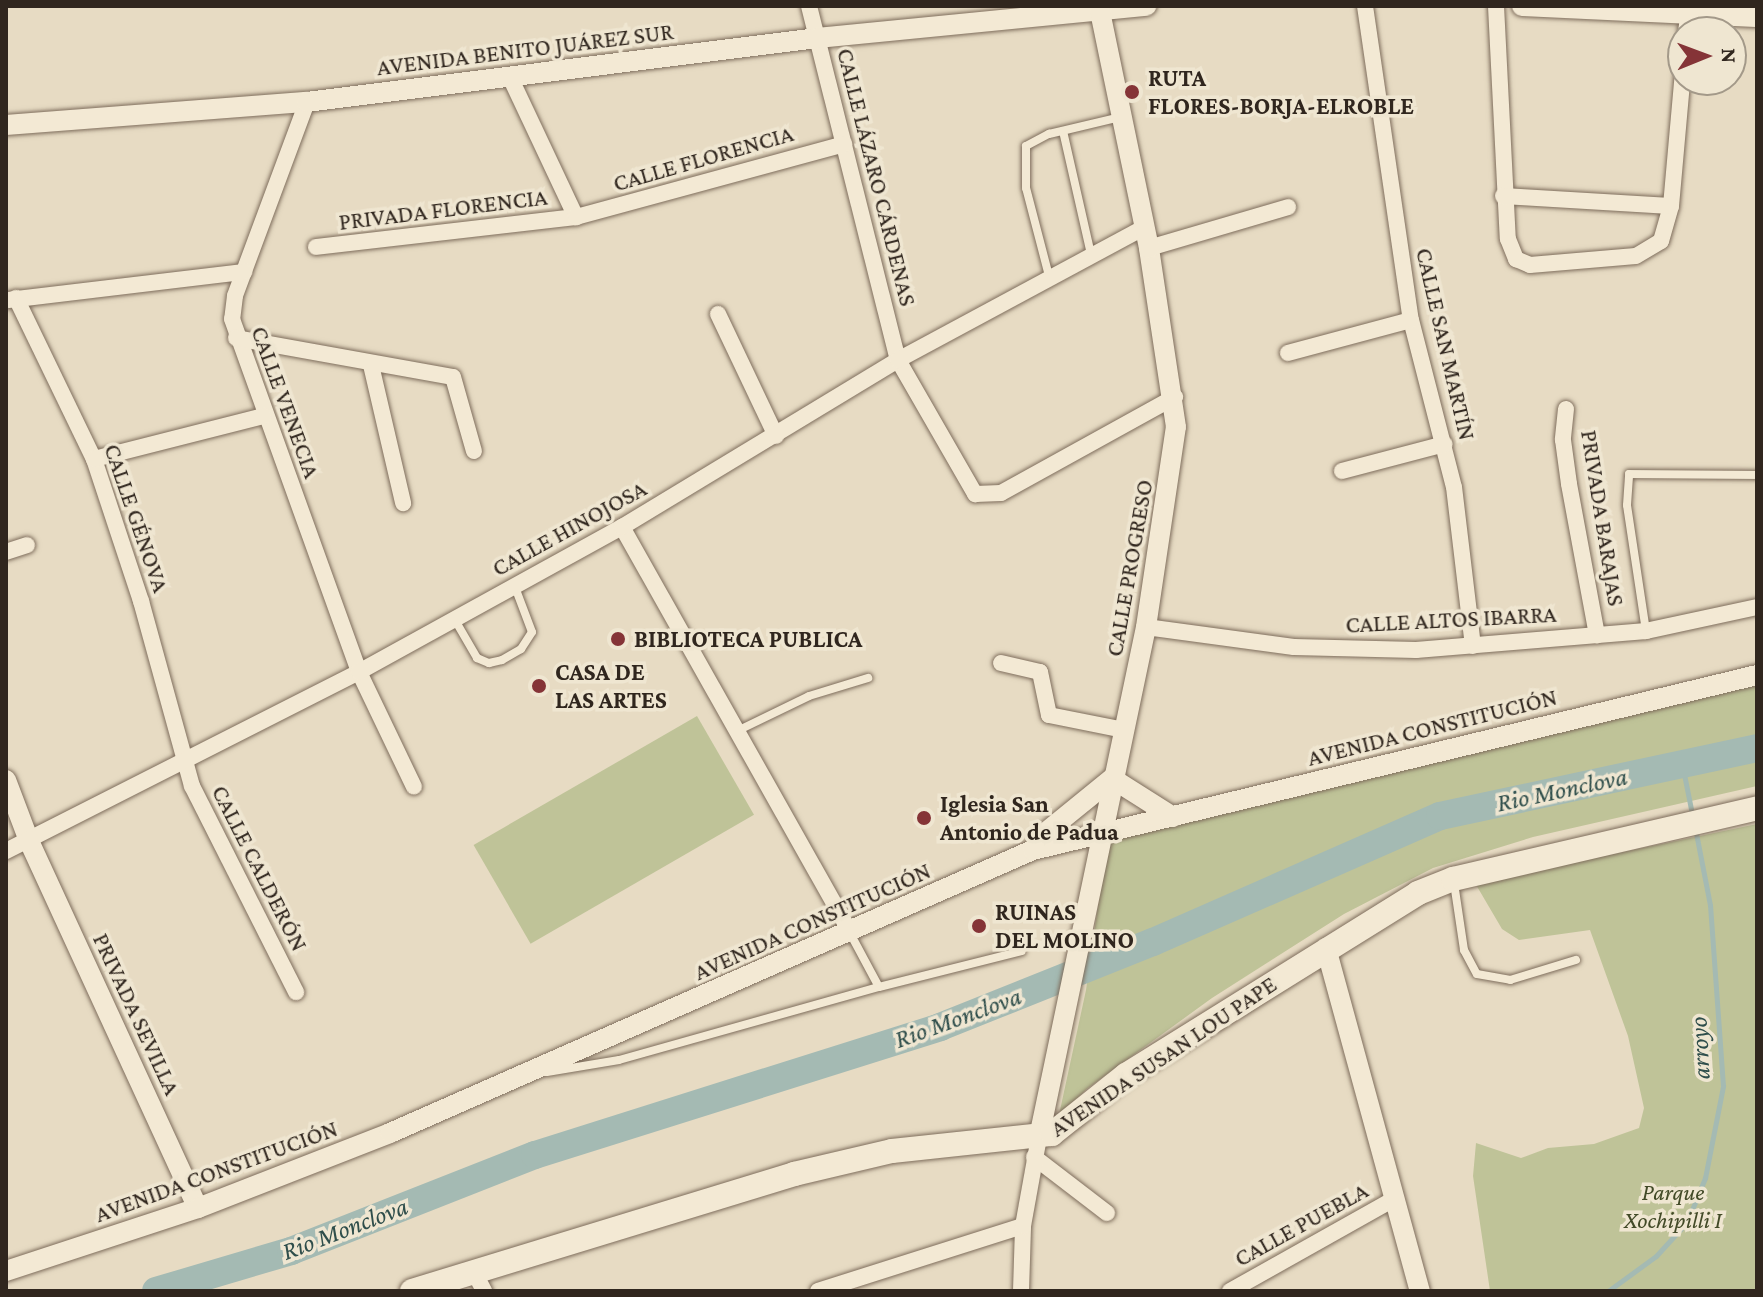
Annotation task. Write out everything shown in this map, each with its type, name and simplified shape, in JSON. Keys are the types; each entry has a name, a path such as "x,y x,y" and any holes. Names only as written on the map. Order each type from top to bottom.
{"main road":[{"name":"AVENIDA SUSAN LOU PAPE","path":"412,1291 478,1280 794,1174 892,1151 1036,1147 1126,1075 1418,893 1453,879 1757,808"}],"street":[{"name":"CALLE LÁZARO CÁRDENAS","path":"809,6 898,360 936,432 979,497 1001,493 1175,397"},
{"name":"AVENIDA BENITO JUÁREZ SUR","path":"6,125 307,102 817,38 1100,8 1146,6"},
{"name":"CALLE SAN MARTÍN","path":"1365,6 1411,320 1445,444 1473,646"},
{"path":"1496,6 1503,196 1509,245 1516,259 1550,267 1651,251 1666,231 1671,206 1681,96"},
{"path":"1522,6 1667,22"},
{"name":"CALLE PROGRESO","path":"1036,1147 1146,627 1173,469 1175,397 1145,227 1100,8"},
{"path":"510,77 576,217"},
{"name":"CALLE VENECIA","path":"307,102 232,308 236,338 359,672 414,787"},
{"name":"CALLE FLORENCIA","path":"576,217 844,144"},
{"path":"1503,196 1671,206"},
{"path":"1149,248 1288,207"},
{"name":"PRIVADA FLORENCIA","path":"316,247 576,217"},
{"name":"CALLE HINOJOSA","path":"6,851 359,672 622,527 898,360 1145,227"},
{"path":"11,299 244,272"},
{"name":"CALLE GÉNOVA","path":"11,299 94,459 141,601 183,763"},
{"path":"718,314 776,436"},
{"path":"1288,353 1411,320"},
{"path":"236,338 299,346 371,365 453,377 474,451"},
{"path":"371,365 403,503"},
{"name":"PRIVADA BARAJAS","path":"1566,409 1563,440 1569,484 1597,635"},
{"path":"94,459 264,416"},
{"path":"1342,471 1445,444"},
{"path":"622,527 850,932"},
{"path":"6,552 27,545"},
{"name":"CALLE ALTOS IBARRA","path":"1146,627 1319,649 1473,646 1646,631 1757,607"},
{"path":"1001,663 1040,672 1049,715 1124,730"},
{"name":"AVENIDA CONSTITUCIÓN","path":"6,1271 198,1208 532,1074 1033,850 1757,675"},
{"name":"CALLE CALDERÓN","path":"183,763 296,992"},
{"path":"1033,850 1045,833 1114,778 1173,817"},
{"name":"PRIVADA SEVILLA","path":"6,780 29,841 198,1208"},
{"path":"1326,948 1420,1291"},
{"path":"1036,1147 1107,1213"},
{"path":"1021,1291 1023,1226 1036,1147"},
{"name":"CALLE PUEBLA","path":"1230,1291 1396,1198"},
{"path":"818,1291 1023,1226"}],"lane":[{"path":"1049,276 1022,158 1034,139 1122,117"},
{"path":"1063,131 1091,254"},
{"path":"1646,631 1627,505 1629,474 1757,475"},
{"path":"454,619 477,658 489,663 502,660 521,649 532,632 514,586"},
{"path":"737,731 809,696 868,678"},
{"path":"1453,879 1464,950 1477,974 1510,980 1576,960"},
{"path":"850,932 879,987"},
{"path":"532,1074 619,1060 879,987 1022,951"}],"green space":[{"path":"1757,681 1757,786 1533,837 1433,868 1344,914 1212,998 1088,1088 1059,1115 1086,990 1107,842"},
{"path":"697,716 754,815 531,944 474,845"},
{"name":"Parque Xochipilli I","path":"1757,824 1757,1291 1490,1291 1473,1176 1476,1143 1521,1158 1548,1148 1594,1144 1639,1128 1644,1108 1628,1036 1590,930 1519,940 1502,929 1475,883"}],"waterway":[{"name":"Rio Monclova","path":"156,1291 291,1251 535,1155 940,1027 1153,942 1440,816 1757,748"},
{"name":"arroyo","path":"1682,764 1692,814"},
{"name":"arroyo","path":"1608,1291 1656,1256 1687,1222 1705,1178 1723,1086 1710,905 1695,828"}],"place":[{"name":"RUTA FLORES-BORJA-ELROBLE","path":"1132,92"},
{"name":"BIBLIOTECA PUBLICA","path":"618,639"},
{"name":"CASA DE LAS ARTES","path":"539,686"},
{"name":"Iglesia San Antonio de Padua","path":"924,818"},
{"name":"RUINAS DEL MOLINO","path":"979,926"}]}
